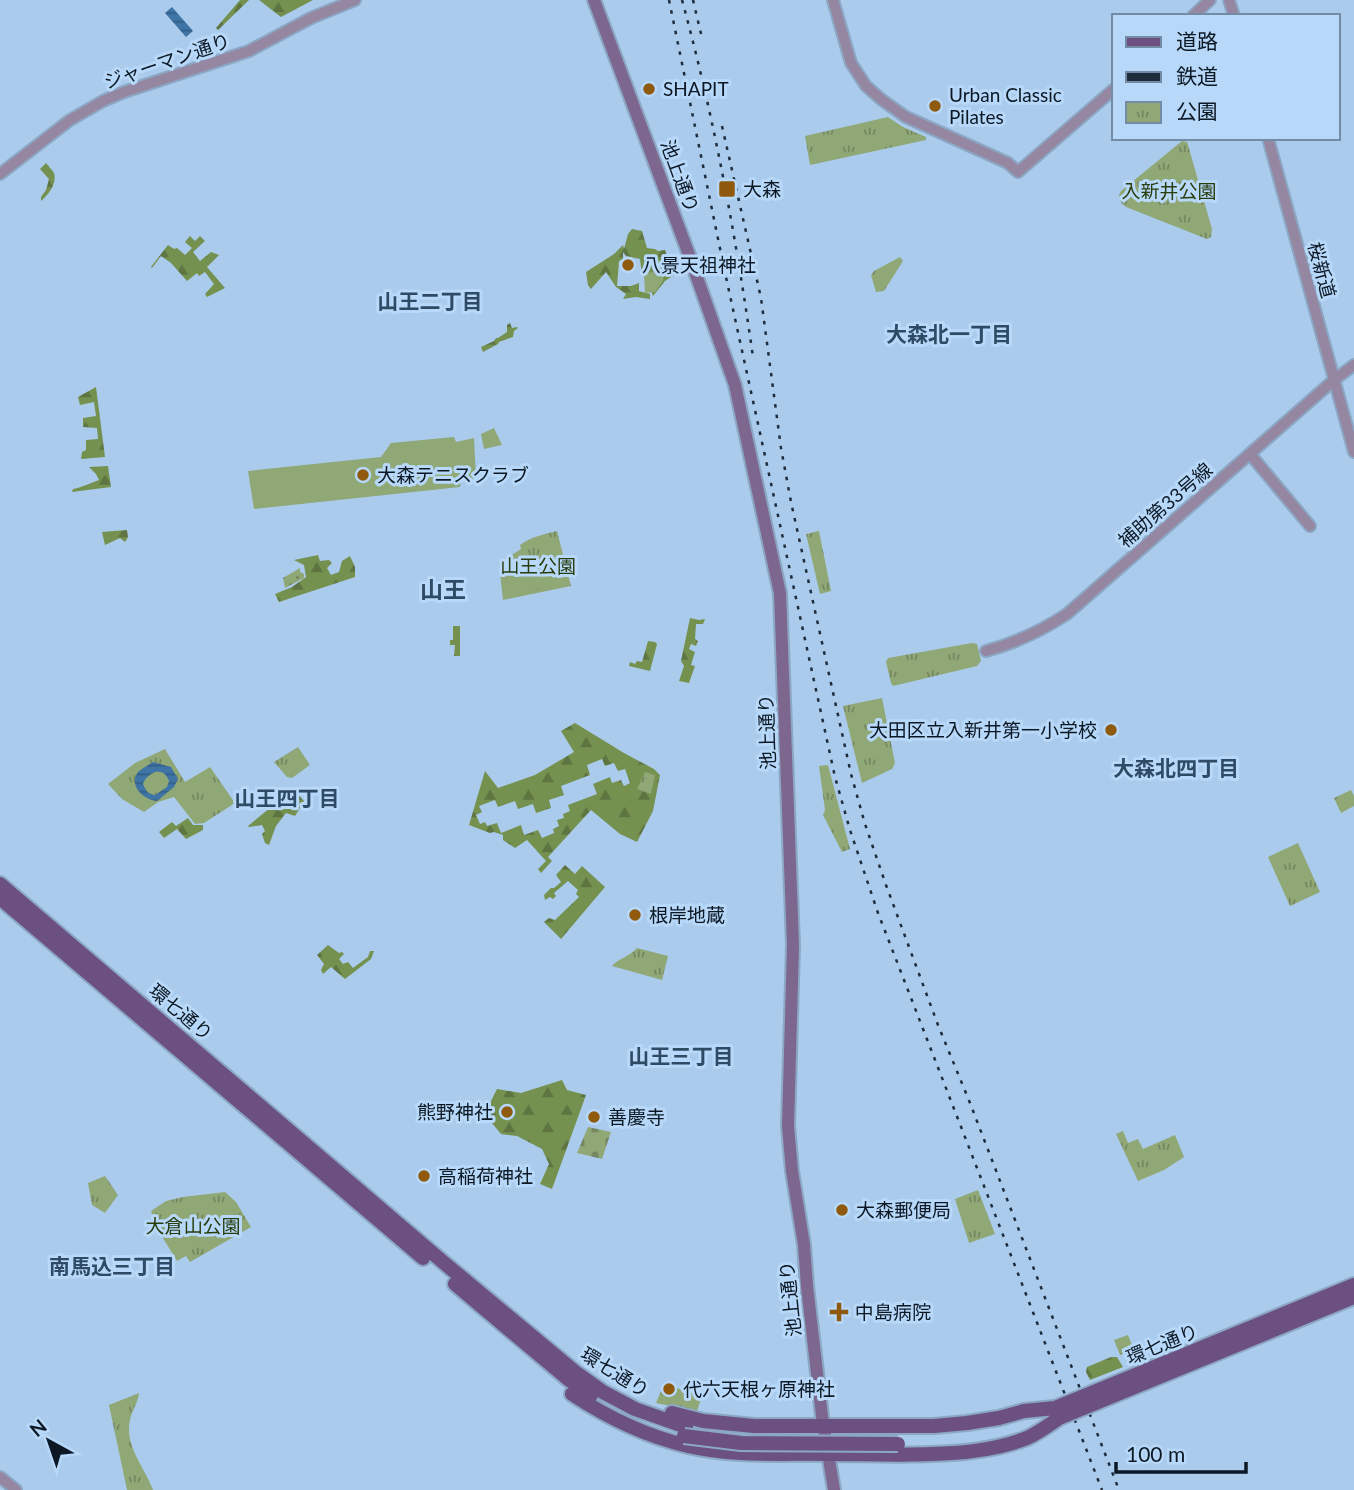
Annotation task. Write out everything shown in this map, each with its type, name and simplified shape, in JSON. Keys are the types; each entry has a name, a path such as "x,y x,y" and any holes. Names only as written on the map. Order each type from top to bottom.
{"main road":[{"name":"池上通り","path":"594,0 735,384 780,593 793,946 788,1126 834,1490"},
{"name":"環七通り","path":"0,884 447,1266 546,1354 568,1379 599,1401 656,1428 685,1432 898,1439 974,1432 1057,1413 1354,1297"},
{"name":"環七通り","path":"0,898 546,1354 603,1392 685,1432"},
{"name":"環七通り","path":"1096,1397 1354,1285"},
{"path":"546,1354 576,1363 631,1397 657,1408 702,1421 740,1426 950,1425 999,1418 1024,1411 1057,1413"},
{"path":"546,1354 557,1381 570,1393 623,1424 687,1446 735,1453 940,1453 985,1448 1028,1437 1057,1413"}],"street":[{"name":"ジャーマン通り","path":"0,174 70,120 103,101 249,51 311,18 355,0"},
{"path":"833,0 851,63 866,86 906,117 1008,163 1018,172 1112,91"},
{"path":"1195,14 1210,0"},
{"name":"桜新道","path":"1269,140 1354,452"},
{"name":"補助第33号線","path":"986,651 1031,635 1067,614 1354,365"},
{"path":"1250,454 1310,526"},
{"path":"0,1477 16,1490"}],"green space":[{"path":"240,0 249,0 218,30 216,28"},
{"path":"259,0 313,0 281,17"},
{"path":"888,117 926,137 926,140 810,165 805,136"},
{"name":"入新井公園","path":"1182,141 1187,142 1212,229 1211,237 1207,239 1126,207 1120,200 1121,191"},
{"path":"46,163 54,173 54,181 41,201 49,179 40,169"},
{"path":"632,229 642,231 647,248 665,250 674,275 665,281 653,296 642,274 640,259 626,256 623,252 623,259 619,261 617,286 639,283 639,291 650,294 650,299 623,299 626,294 616,287 606,272 591,289 586,272 623,245 624,249"},
{"path":"190,236 195,241 200,236 205,241 193,252 200,261 211,252 219,255 207,267 225,288 207,297 205,294 214,284 205,272 199,276 197,273 187,281 161,256 151,267 168,245 185,255 192,248 185,242"},
{"path":"900,257 903,261 884,291 876,292 871,275"},
{"path":"664,271 663,281 655,292 645,293 644,273"},
{"path":"510,323 512,328 518,328 513,337 483,352 481,347 507,332 507,325"},
{"path":"96,387 105,457 81,459 82,452 86,450 86,440 98,439 97,428 83,427 83,418 96,416 94,402 80,405 78,397"},
{"path":"494,428 502,445 484,449 481,434"},
{"name":"大森テニスクラブ","path":"454,437 456,442 474,438 476,478 461,480 460,487 254,509 248,471 381,457 391,443"},
{"path":"108,466 111,487 72,492 73,489 99,480 89,467"},
{"path":"127,530 128,537 125,542 120,538 105,545 102,532"},
{"name":"山王公園","path":"557,531 571,586 503,600 499,563 521,549 520,545 524,542"},
{"path":"819,531 831,591 820,594 806,534"},
{"path":"544,553 552,586 509,595 505,567 521,558"},
{"path":"318,555 320,561 329,560 332,563 327,568 331,575 339,572 342,561 350,556 355,567 355,577 279,602 275,594 306,577 304,565 294,560"},
{"path":"300,568 304,578 285,588 283,578"},
{"path":"690,618 705,619 703,624 696,624 695,639 698,641 696,646 691,644 689,649 695,652 691,665 695,666 689,683 679,681 684,666 681,661"},
{"path":"453,626 460,626 460,656 454,656 455,645 450,645 450,640 453,640"},
{"path":"648,641 657,644 650,671 629,666 630,662 642,662"},
{"path":"977,644 981,661 977,666 893,686 891,683 886,662 888,658"},
{"path":"882,698 895,763 892,769 862,783 843,706"},
{"path":"575,723 660,775 653,811 637,842 620,834 591,810 548,857 552,861 541,873 538,869 546,861 527,840 515,848 503,840 503,835 469,825 485,771 498,788 535,775 574,752 561,731","holes":["602,759 605,766 614,763 618,771 625,769 630,783 624,786 621,780 612,783 610,777 593,784 597,794 568,805 570,811 563,814 564,818 557,820 559,826 553,829 554,833 542,838 538,830 524,835 521,825 501,833 497,823 487,826 485,822 480,824 476,815 482,812 479,806 495,800 498,807 515,801 518,809 533,804 536,813 551,808 549,800 564,795 561,786 590,775 587,765"]},
{"path":"298,747 310,765 292,778 287,777 274,762"},
{"path":"165,749 185,782 210,767 235,803 204,823 195,824 174,797 158,802 144,812 122,799 108,784 135,763"},
{"path":"828,765 850,849 842,852 823,815 825,810 819,766"},
{"path":"645,772 655,775 651,794 637,789"},
{"path":"293,789 304,801 295,816 286,813 276,826 269,845 265,843 262,825 248,826"},
{"path":"1351,790 1354,806 1341,813 1334,798"},
{"path":"188,818 193,825 203,825 203,830 186,839 177,829 164,838 159,832 172,822 176,826"},
{"path":"1298,843 1320,892 1290,906 1268,857"},
{"path":"565,865 575,874 582,866 605,887 561,939 544,922 549,918 555,920 579,897 576,894 578,890 568,881 554,893 556,896 553,899 550,897 545,900 544,895 561,882 556,875"},
{"path":"328,945 339,953 342,952 344,954 339,959 343,964 348,962 353,968 368,957 370,951 374,951 371,959 345,979 331,967 323,974 321,970 324,964 317,955"},
{"path":"637,948 668,956 662,980 612,966"},
{"path":"562,1080 567,1090 586,1095 552,1189 540,1184 549,1164 542,1149 517,1136 501,1134 482,1111 489,1105 497,1089 521,1093"},
{"path":"588,1127 611,1132 602,1159 577,1153"},
{"path":"1123,1131 1128,1143 1138,1139 1143,1149 1175,1135 1184,1157 1164,1170 1138,1181 1116,1134"},
{"path":"105,1176 118,1195 105,1213 92,1205 88,1183"},
{"path":"978,1190 995,1234 969,1243 955,1199"},
{"name":"大倉山公園","path":"225,1192 236,1202 251,1227 190,1262 186,1256 177,1261 158,1230 151,1211 166,1201"},
{"path":"1128,1335 1134,1350 1120,1355 1114,1340"},
{"path":"1117,1357 1123,1367 1090,1380 1087,1367"},
{"path":"664,1384 702,1396 697,1411 656,1403"},
{"path":"139,1393 130,1420 130,1439 153,1490 127,1490 109,1405"}],"water":[{"path":"172,7 193,31 186,37 165,13"},
{"path":"153,762 171,767 178,779 174,787 157,801 143,795 135,782 138,772","holes":["158,772 167,776 169,781 167,787 155,795 148,792 143,784 149,776"]}],"railway":[{"path":"669,0 724,268 835,777 850,830 878,913 1102,1490"},
{"path":"682,0 723,177 753,357"},
{"path":"693,0 702,38"},
{"path":"722,126 761,298 791,502 851,774 865,824 938,1025 1119,1490"}],"place":[{"name":"SHAPIT","path":"649,89"},
{"name":"Urban Classic Pilates","path":"935,106"},
{"name":"大森","path":"727,189"},
{"name":"八景天祖神社","path":"628,265"},
{"name":"大森テニスクラブ","path":"363,475"},
{"name":"大田区立入新井第一小学校","path":"1111,730"},
{"name":"根岸地蔵","path":"635,915"},
{"name":"熊野神社","path":"507,1112"},
{"name":"善慶寺","path":"594,1117"},
{"name":"高稲荷神社","path":"424,1176"},
{"name":"大森郵便局","path":"842,1210"},
{"name":"中島病院","path":"839,1312"},
{"name":"代六天根ヶ原神社","path":"669,1389"}],"district":[{"name":"山王二丁目","path":"430,302"},
{"name":"大森北一丁目","path":"949,335"},
{"name":"山王","path":"443,590"},
{"name":"大森北四丁目","path":"1176,769"},
{"name":"山王四丁目","path":"287,799"},
{"name":"山王三丁目","path":"681,1057"},
{"name":"南馬込三丁目","path":"112,1267"}]}
